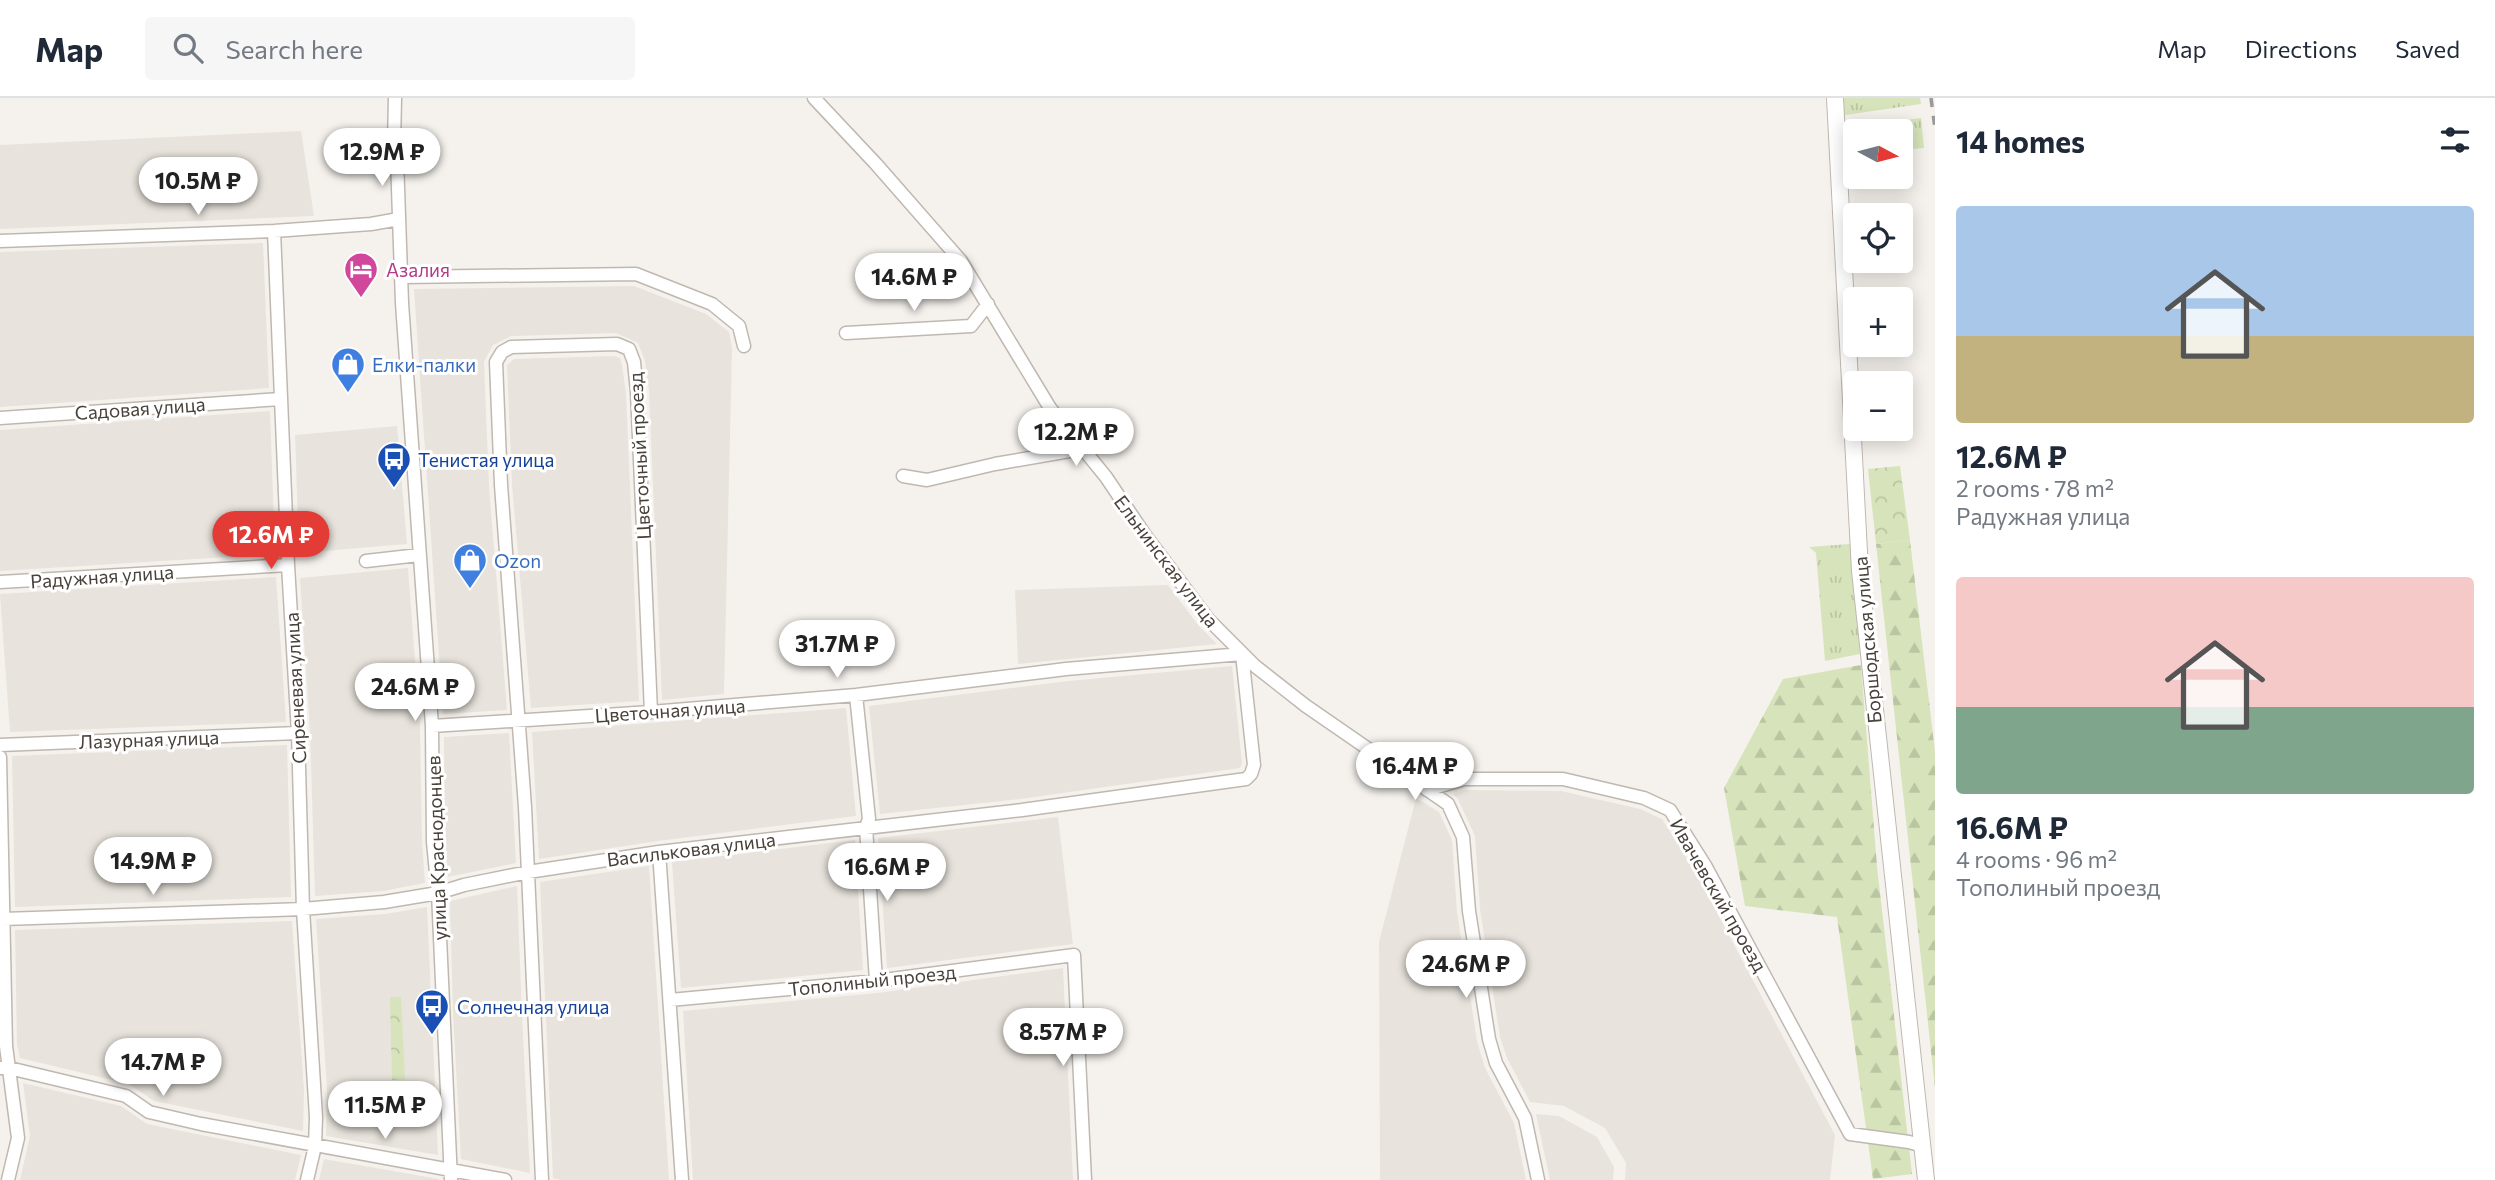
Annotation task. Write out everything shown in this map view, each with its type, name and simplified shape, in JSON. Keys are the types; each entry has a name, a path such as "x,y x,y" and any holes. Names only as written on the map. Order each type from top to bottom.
{"street":[{"name":"улица Краснодонцев","path":"395,98 394,145 397,159 402,303 432,726 433,842 438,893 450,1175"},
{"name":"Ельнинская улица","path":"814,98 961,261 1039,392 1081,449 1106,477 1144,536 1208,619 1242,654 1306,706 1448,804 1463,836 1469,911 1489,1039 1496,1063 1525,1118 1538,1180"},
{"name":"Боршодская улица","path":"1835,98 1860,571 1926,1180"},
{"path":"0,241 274,231 371,224 399,219"},
{"name":"Сиреневая улица","path":"274,231 298,733 303,908 315,1091 314,1146 307,1180"},
{"path":"402,277 636,274 712,304 739,326 744,346"},
{"path":"846,333 971,326 988,304"},
{"name":"Цветочный проезд","path":"542,1180 520,721 501,485 496,362 502,352 511,347 617,344 629,349 634,362 651,712"},
{"name":"Садовая улица","path":"0,418 281,399"},
{"path":"903,476 927,480 995,464 1081,449"},
{"path":"366,561 419,555"},
{"name":"Радужная улица","path":"0,583 288,565"},
{"name":"Цветочная улица","path":"432,726 856,695 1066,669 1242,654"},
{"name":"Васильковая улица","path":"303,908 384,902 438,893 528,872 659,852 1022,810 1246,779 1254,765 1242,654"},
{"path":"856,695 869,819 866,827 876,981"},
{"name":"Лазурная улица","path":"0,745 298,733"},
{"path":"0,757 5,1068 18,1138 8,1180"},
{"name":"Ивачевский проезд","path":"1427,790 1464,779 1563,779 1644,798 1670,810 1706,867 1850,1134 1923,1146"},
{"path":"659,852 682,1180"},
{"path":"4,919 303,908"},
{"name":"Тополиный проезд","path":"670,1000 876,981 1074,955 1085,1180"},
{"path":"5,1068 126,1096 149,1112 450,1175 505,1180"}],"shaded area":[{"path":"301,131 314,216 0,229 0,145"},
{"path":"263,243 269,388 0,407 0,252"},
{"path":"634,286 706,314 729,332 732,349 724,694 662,700 649,391 645,361 638,343 616,333 511,336 493,345 484,362 489,486 507,710 443,714 414,289"},
{"path":"620,358 626,393 639,701 531,708 512,484 507,365 514,359"},
{"path":"270,411 275,554 0,571 0,430"},
{"path":"397,426 407,544 299,553 295,435"},
{"path":"408,568 420,727 425,883 383,891 315,896 310,732 300,578"},
{"path":"276,577 286,722 10,732 0,594"},
{"path":"1168,585 1199,626 1217,644 1018,664 1015,590"},
{"path":"1232,666 1242,763 1240,768 1020,799 880,814 869,706 1068,681"},
{"path":"846,708 856,816 539,859 532,732"},
{"path":"509,733 516,863 448,877 444,737"},
{"path":"287,745 291,897 15,907 12,756"},
{"path":"1466,790 1561,791 1640,809 1662,819 1696,873 1835,1135 1830,1180 1625,1180 1626,1163 1605,1128 1564,1106 1530,1102 1507,1058 1500,1037 1480,909 1475,836 1458,799 1453,794"},
{"path":"1416,798 1439,812 1452,840 1457,912 1477,1041 1485,1068 1514,1123 1526,1180 1380,1180 1379,942"},
{"path":"1058,817 1073,944 887,968 878,838"},
{"path":"855,840 863,970 681,988 672,862"},
{"path":"649,866 669,1180 553,1178 540,882"},
{"path":"517,886 530,1173 461,1159 453,1012 450,901"},
{"path":"427,907 438,1155 326,1136 327,1090 316,919 385,914"},
{"path":"292,921 304,1091 303,1131 154,1101 129,1084 20,1058 17,1045 15,930"},
{"path":"1063,968 1073,1180 693,1180 683,1011 877,993"},
{"path":"23,1083 121,1106 147,1124 301,1155 295,1180 20,1180 30,1136"},
{"path":"1536,1114 1559,1116 1597,1137 1614,1167 1613,1180 1550,1180"},
{"path":"324,1159 439,1179 439,1180 319,1180"}],"green space":[{"path":"1839,98 1920,98 1921,104 1839,116"},
{"path":"1921,118 1924,148 1913,149 1913,119"},
{"path":"1900,466 1910,540 1876,544 1868,469"},
{"path":"1910,540 1935,752 1935,1088 1876,544"},
{"path":"1850,544 1860,654 1825,661 1816,553 1809,547"},
{"path":"1861,665 1877,866 1912,1174 1873,1179 1837,917 1745,906 1724,788 1783,679"},
{"path":"390,997 401,997 405,1080 392,1080"}],"railway":[{"path":"1931,98 1935,129"}],"place":[{"name":"Азалия","path":"361,299"},
{"name":"Елки-палки","path":"348,394"},
{"name":"Тенистая улица","path":"394,489"},
{"name":"Ozon","path":"470,590"},
{"name":"Солнечная улица","path":"432,1036"}]}
